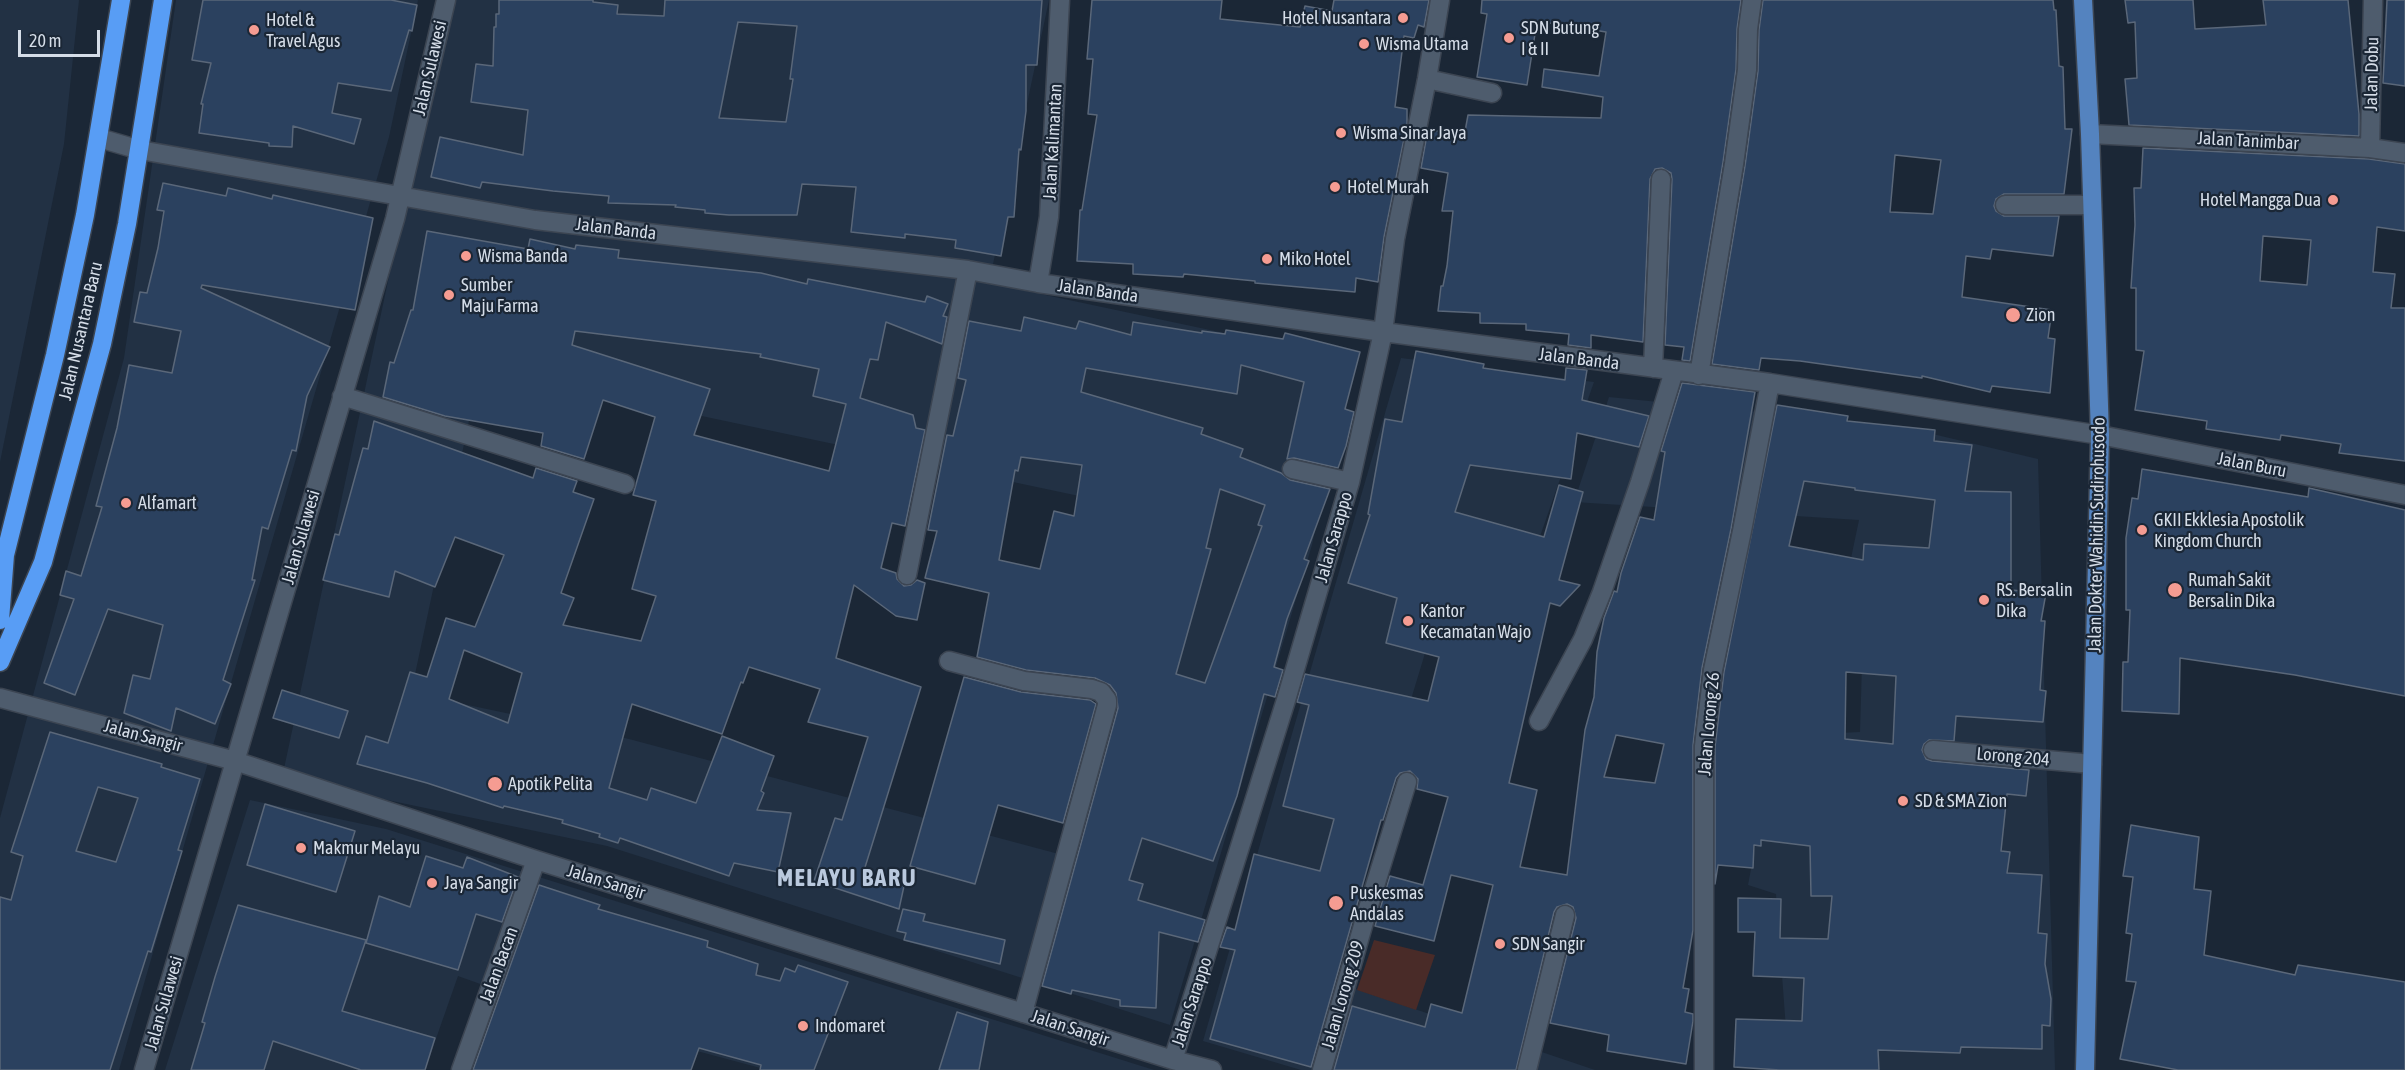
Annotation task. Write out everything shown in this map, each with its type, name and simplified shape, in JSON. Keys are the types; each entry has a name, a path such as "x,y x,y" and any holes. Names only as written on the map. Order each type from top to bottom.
{"highway":[{"name":"Jalan Nusantara Baru","path":"0,620 5,555 55,355 99,138 121,0"},
{"name":"Jalan Nusantara Baru","path":"0,662 43,562 102,344 140,150 163,0"}],"main road":[{"name":"Jalan Dokter Wahidin Sudirohusodo","path":"2083,0 2100,435 2085,1070"}],"street":[{"name":"Jalan Sulawesi","path":"144,1070 395,219 446,0"},
{"name":"Jalan Kalimantan","path":"1038,283 1049,217 1060,0"},
{"name":"Jalan Sarappo","path":"1173,1060 1283,711 1350,482 1383,332 1395,239 1427,80 1440,0"},
{"path":"1699,375 1734,164 1747,70 1746,54 1752,0"},
{"name":"Jalan Dobu","path":"2370,148 2373,0"},
{"path":"1427,80 1492,93"},
{"name":"Jalan Tanimbar","path":"2090,134 2370,148 2405,153"},
{"name":"Jalan Banda","path":"99,138 140,150 535,220 968,270 1038,283 1383,332 1770,383 2100,435"},
{"path":"1653,368 1661,179"},
{"path":"2005,205 2092,206"},
{"path":"907,574 968,270"},
{"path":"1539,721 1579,647 1602,592 1640,482 1674,371"},
{"name":"Jalan Lorong 26","path":"1704,1070 1704,746 1713,670 1770,383"},
{"path":"342,396 625,484"},
{"name":"Jalan Buru","path":"2100,435 2405,495"},
{"path":"1292,469 1350,482"},
{"path":"949,661 1024,681 1092,689 1101,692 1107,700 1023,1013"},
{"name":"Jalan Sangir","path":"0,698 235,761 536,860 1173,1060 1212,1070"},
{"name":"Lorong 204","path":"1934,750 2092,764"},
{"name":"Jalan Lorong 209","path":"1322,1070 1407,782"},
{"name":"Jalan Bacan","path":"462,1070 536,860"},
{"path":"1527,1070 1565,915"}],"shaded area":[{"path":"0,0 79,0 64,144 0,462"},
{"path":"176,0 418,0 389,137 119,1070 0,1070 0,818 124,358"},
{"path":"448,0 1049,0 989,283 1351,360 1312,545 1170,1025 607,846 282,778","holes":["480,369 1197,521 1126,872 629,739 411,693"]},
{"path":"1401,358 1594,382 1502,645 1433,627 1326,979 1595,1070 1301,1070 1203,1041"},
{"path":"1609,397 1899,426 2038,459 2055,1070 1789,1070 1776,894 1748,885 1776,736 1860,732 1863,629 1837,625 1859,520 1574,502"},
{"path":"250,800 386,829 1154,1070 768,1070 581,1020 458,976 425,1070 165,1070"},
{"path":"1374,940 1435,955 1416,1010 1357,990"}],"building":[{"path":"203,0 391,0 417,5 412,31 409,30 391,91 338,83 332,113 361,119 354,144 293,126 292,147 269,146 269,143 199,133 203,104 201,104 211,63 192,60"},
{"path":"499,0 593,0 593,2 618,5 617,14 664,16 665,0 1042,0 1037,65 1026,65 1026,111 1021,150 1019,149 1014,217 1008,217 1001,256 955,248 956,240 905,234 905,238 851,232 856,187 802,184 797,215 729,215 705,213 705,210 675,207 676,205 608,203 609,196 482,182 480,188 431,177 440,137 523,155 528,110 471,102 476,64 493,66 494,27 496,27 496,14 499,14","holes":["738,22 797,26 790,79 793,79 786,122 719,118"]},
{"path":"1092,0 1222,0 1220,19 1300,27 1305,6 1332,11 1334,0 1429,0 1424,27 1418,25 1414,38 1404,36 1395,107 1407,109 1407,124 1384,237 1378,282 1356,278 1355,292 1184,274 1183,277 1133,274 1133,264 1077,261 1080,210 1082,210 1097,115 1088,114 1093,59 1087,59"},
{"path":"1482,0 1741,0 1737,29 1736,69 1723,162 1690,361 1682,360 1684,347 1665,345 1672,179 1671,173 1662,168 1655,169 1650,179 1643,342 1591,335 1591,348 1568,345 1569,334 1526,330 1526,324 1480,323 1480,313 1438,311 1441,286 1443,286 1447,266 1453,211 1442,211 1448,173 1421,168 1428,129 1464,137 1468,115 1601,118 1603,97 1542,87 1544,69 1599,76 1606,32 1537,21 1527,85 1477,77 1487,14 1481,13"},
{"path":"1763,0 2053,0 2054,10 2056,10 2059,66 2063,67 2065,129 2072,129 2064,194 2004,194 1996,199 1994,206 1996,211 2004,216 2059,216 2053,256 1992,249 1990,259 1966,256 1962,297 2052,310 2048,338 2055,339 2050,393 1992,386 1990,392 1922,376 1922,378 1800,361 1761,358 1759,370 1712,364 1745,166 1758,71 1759,30","holes":["1895,155 1941,160 1933,214 1890,212"]},
{"path":"2125,0 2193,0 2195,29 2266,25 2263,0 2348,0 2359,136 2129,125 2125,79 2137,78 2135,22 2128,23"},
{"path":"2387,0 2405,0 2405,86 2383,83"},
{"path":"2143,148 2369,159 2405,164 2405,231 2377,227 2373,272 2395,274 2391,308 2405,308 2405,461 2339,453 2341,444 2281,435 2280,440 2206,429 2207,421 2135,410 2144,351 2136,350 2136,288 2131,288 2135,225 2134,188 2141,188","holes":["2263,236 2311,240 2307,285 2260,281"]},
{"path":"163,183 226,196 228,188 272,199 273,195 373,218 355,310 202,285 201,288 330,347 307,396 296,451 292,450 268,529 262,527 252,580 255,580 223,680 231,684 215,724 176,708 171,731 124,713 133,675 150,679 163,625 108,609 75,695 44,683 74,599 60,595 66,571 81,576 102,507 96,506 117,428 129,365 172,373 181,331 134,322 140,292 147,293 158,248 164,211 157,210"},
{"path":"427,231 528,249 530,239 575,249 576,245 619,250 618,258 761,273 807,284 808,279 925,302 927,296 948,304 943,316 947,317 942,344 886,322 878,360 870,359 860,398 913,415 916,428 925,430 905,526 892,523 881,568 896,573 897,579 904,586 911,585 917,580 925,583 917,620 896,616 854,585 836,658 921,687 862,877 904,886 899,909 814,881 835,818 842,820 868,737 808,722 820,689 749,667 743,683 741,682 722,734 632,704 609,788 647,800 651,788 696,803 722,736 774,756 761,791 764,793 757,810 791,813 778,872 734,863 729,876 620,838 618,843 599,837 600,834 562,823 563,820 504,806 503,808 427,783 357,764 366,736 388,743 410,672 427,677 446,618 475,627 504,555 455,537 435,587 395,571 389,597 323,580 335,534 339,535 363,448 368,449 374,421 533,478 536,468 577,481 573,492 594,499 561,593 574,598 563,625 641,641 656,596 632,589 656,501 633,495 655,417 603,400 584,459 541,446 543,433 445,416 383,397 390,362 394,363 411,310 413,310","holes":["575,331 761,354 760,357 819,369 813,396 846,404 829,471 694,435 710,389 572,345","464,650 522,673 508,723 449,699"]},
{"path":"1024,317 1076,329 1079,321 1131,335 1133,322 1202,333 1202,331 1225,334 1226,330 1283,339 1285,333 1360,352 1345,409 1354,412 1338,468 1294,458 1287,459 1304,382 1241,365 1237,394 1086,368 1081,392 1203,428 1201,434 1243,449 1240,457 1281,473 1290,480 1330,489 1304,559 1309,561 1287,619 1274,667 1283,670 1275,697 1264,694 1237,796 1213,861 1142,838 1129,880 1143,884 1138,900 1205,920 1198,942 1159,932 1156,1008 1120,1006 1120,1000 1072,990 1071,994 1042,986 1118,708 1116,693 1110,685 1095,678 1026,670 977,657 989,593 925,578 937,531 928,530 947,435 953,436 966,380 958,378 969,321 1021,331","holes":["1021,457 1082,465 1074,516 1054,511 1040,569 999,560 1015,470 1018,471","1220,489 1265,505 1258,525 1262,526 1205,683 1176,674 1211,549 1206,548"]},
{"path":"1416,351 1484,364 1483,368 1565,380 1566,368 1587,370 1582,400 1649,416 1639,447 1577,433 1571,479 1470,465 1455,512 1544,537 1559,485 1583,492 1559,580 1580,585 1560,606 1550,603 1509,783 1537,790 1520,867 1567,875 1585,730 1594,697 1597,652 1604,618 1614,591 1617,592 1640,517 1654,520 1665,452 1661,451 1682,383 1755,392 1731,529 1702,668 1693,745 1693,930 1683,988 1689,989 1685,1012 1693,1014 1693,1021 1686,1064 1607,1051 1609,1035 1550,1023 1576,918 1573,907 1567,904 1557,907 1554,912 1516,1070 1334,1070 1352,1006 1425,1027 1431,1004 1462,1013 1493,885 1451,875 1434,941 1375,926 1390,876 1423,885 1448,797 1417,789 1418,779 1410,771 1400,773 1396,778 1383,820 1381,820 1311,1067 1210,1039 1235,950 1220,947 1227,927 1235,930 1254,854 1320,871 1334,819 1283,806 1309,705 1297,702 1305,674 1428,701 1439,657 1386,643 1397,598 1348,583 1370,515 1368,514 1385,419 1402,422","holes":["1616,735 1664,744 1655,783 1604,777"]},
{"path":"1777,405 1848,416 1847,421 1935,430 1934,441 1972,445 1965,491 2011,492 2011,590 2046,593 2041,621 2045,621 2040,690 2046,691 2043,722 1956,716 1954,741 1929,740 1924,744 1922,750 1926,759 1932,761 2029,770 2026,796 2007,794 2001,851 2010,852 2007,873 2042,875 2038,933 2047,934 2045,964 2051,999 2050,1026 2042,1025 2042,1049 1961,1047 1960,1053 1878,1050 1879,1070 1780,1070 1734,1067 1736,1019 1802,1021 1804,978 1753,976 1755,932 1738,932 1738,898 1781,899 1780,938 1828,939 1832,896 1811,896 1810,846 1761,840 1761,846 1754,845 1753,868 1718,865 1715,884 1715,747 1724,672","holes":["1804,481 1935,500 1929,548 1864,544 1863,560 1789,546","1846,672 1896,676 1893,744 1845,739"]},
{"path":"2142,469 2308,497 2309,488 2405,510 2405,696 2295,675 2180,658 2179,714 2122,711 2123,662 2128,662 2130,610 2126,610 2126,538 2132,498 2138,499"},
{"path":"964,677 1021,692 1090,700 1096,704 1063,823 998,805 975,884 910,866"},
{"path":"282,690 348,711 339,738 273,718"},
{"path":"50,732 162,764 161,767 200,779 178,850 182,851 151,952 148,951 110,1070 0,1070 0,897 11,900 23,856 11,852","holes":["98,787 138,798 116,862 76,851"]},
{"name":"Makmur Melayu","path":"265,804 355,831 336,892 247,865"},
{"path":"2131,825 2199,837 2194,889 2211,891 2204,955 2295,975 2298,965 2405,982 2405,1070 2178,1070 2120,1059 2136,982 2126,981 2132,934 2126,933 2133,877 2123,876"},
{"path":"426,856 463,868 467,857 518,877 502,922 476,914 458,970 366,943 379,896 410,907"},
{"path":"539,885 600,905 598,909 708,941 707,947 758,964 756,975 780,981 785,968 795,972 798,965 848,982 814,1070 760,1070 761,1065 699,1048 691,1070 473,1070"},
{"path":"238,905 366,940 342,1011 435,1038 425,1070 361,1070 273,1041 264,1070 191,1070 205,1023 202,1022"},
{"path":"903,909 925,914 923,921 1005,940 1000,964 904,940 906,933 897,931"},
{"path":"957,1012 988,1022 979,1070 939,1070"}],"place":[{"name":"Hotel Nusantara","path":"1403,18"},
{"name":"Hotel & Travel Agus","path":"254,30"},
{"name":"SDN Butung I & II","path":"1509,38"},
{"name":"Wisma Utama","path":"1364,44"},
{"name":"Wisma Sinar Jaya","path":"1341,133"},
{"name":"Hotel Murah","path":"1335,187"},
{"name":"Hotel Mangga Dua","path":"2333,200"},
{"name":"Wisma Banda","path":"466,256"},
{"name":"Miko Hotel","path":"1267,259"},
{"name":"Sumber Maju Farma","path":"449,295"},
{"name":"Zion","path":"2013,315"},
{"name":"Alfamart","path":"126,503"},
{"name":"GKII Ekklesia Apostolik Kingdom Church","path":"2142,530"},
{"name":"Rumah Sakit Bersalin Dika","path":"2175,590"},
{"name":"RS. Bersalin Dika","path":"1984,600"},
{"name":"Kantor Kecamatan Wajo","path":"1408,621"},
{"name":"Apotik Pelita","path":"495,784"},
{"name":"SD & SMA Zion","path":"1903,801"},
{"name":"Makmur Melayu","path":"301,848"},
{"name":"Jaya Sangir","path":"432,883"},
{"name":"Puskesmas Andalas","path":"1336,903"},
{"name":"SDN Sangir","path":"1500,944"},
{"name":"Indomaret","path":"803,1026"}],"district":[{"name":"MELAYU BARU","path":"847,878"}]}
